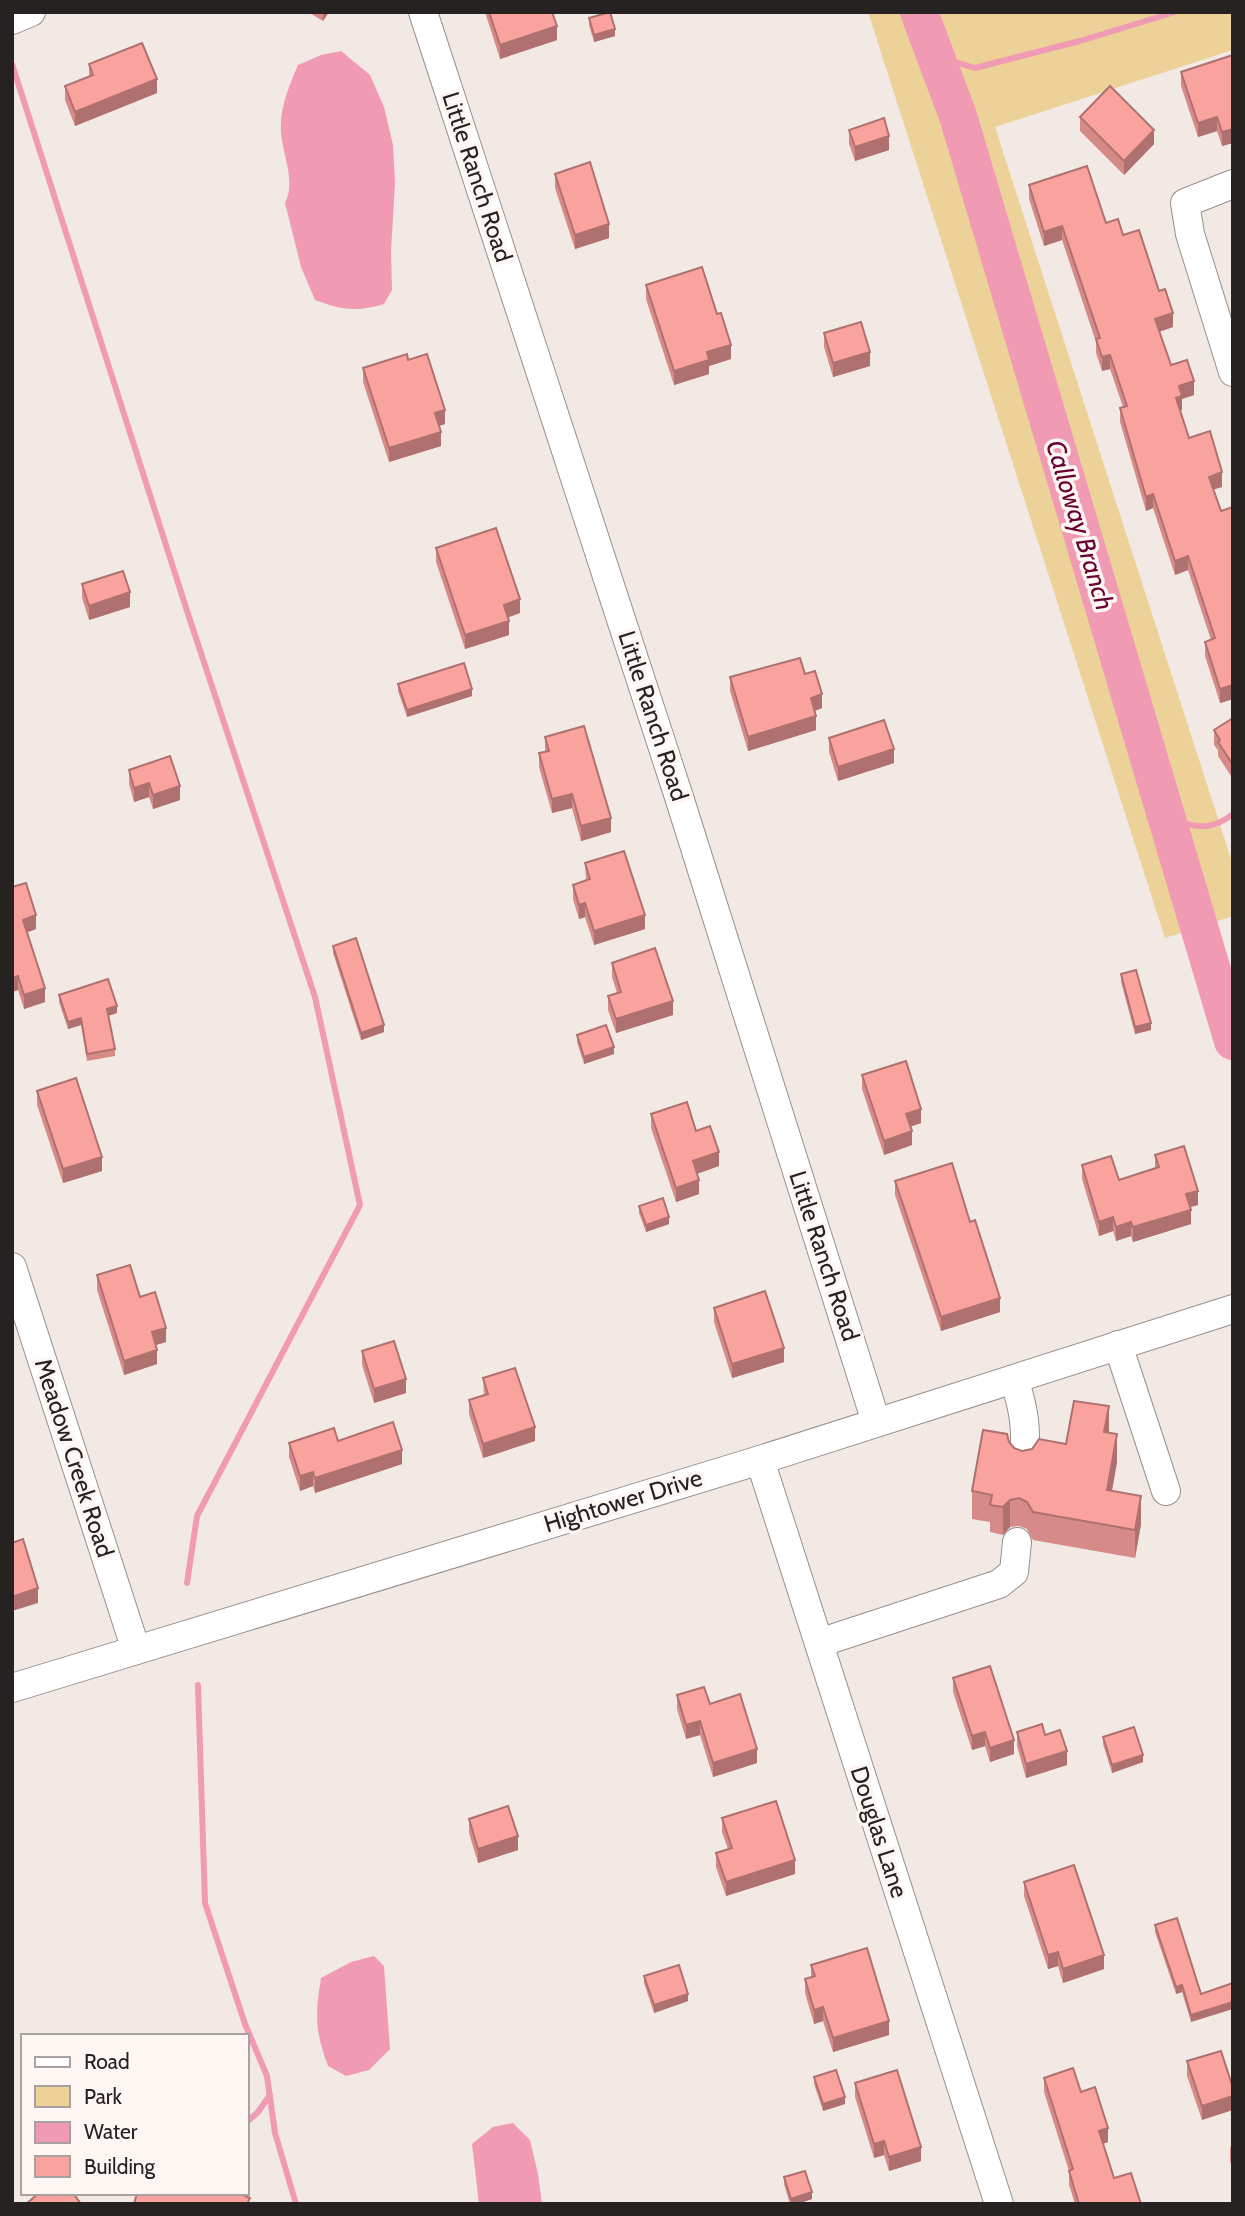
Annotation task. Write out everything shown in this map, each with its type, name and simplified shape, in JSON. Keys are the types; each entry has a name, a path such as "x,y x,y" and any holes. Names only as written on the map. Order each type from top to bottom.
{"street":[{"path":"12,20 31,12"},
{"name":"Little Ranch Road","path":"423,12 679,797 876,1422"},
{"path":"1233,184 1185,203 1190,234 1233,372"},
{"name":"Meadow Creek Road","path":"12,1267 136,1650"},
{"name":"Hightower Drive","path":"12,1688 760,1460 1233,1309"},
{"path":"1118,1345 1166,1491"},
{"path":"1014,1379 1023,1406 1027,1431 1024,1461"},
{"name":"Douglas Lane","path":"760,1460 999,2204"},
{"path":"819,1643 999,1584 1014,1572 1017,1542"}],"green space":[{"path":"868,12 1233,12 1233,50 995,127 1233,865 1233,916 1165,938"}],"water":[{"path":"341,51 370,75 384,107 393,145 395,183 392,290 384,304 357,309 341,308 315,300 301,267 285,203 289,178 281,124 288,90 298,65 321,55"},
{"path":"374,1956 384,1966 390,2049 369,2070 346,2076 328,2066 318,2033 321,1978 351,1962"},
{"path":"513,2123 530,2140 542,2204 479,2204 472,2144 493,2127"}],"building":[{"path":"489,12 552,12 557,26 500,45"},
{"path":"610,12 615,29 594,35 589,18"},
{"path":"142,43 157,79 75,112 65,86 93,75 89,64"},
{"path":"1233,55 1233,129 1222,132 1217,117 1198,123 1181,72"},
{"path":"1110,86 1154,130 1124,161 1080,117"},
{"path":"884,118 889,136 855,147 849,130"},
{"path":"590,162 609,224 575,235 555,174"},
{"path":"1087,166 1106,223 1118,219 1123,235 1139,230 1159,291 1165,289 1173,313 1155,319 1171,365 1187,360 1194,381 1179,386 1182,396 1176,398 1189,438 1210,431 1222,472 1209,477 1221,511 1233,507 1233,685 1220,689 1205,642 1215,638 1188,556 1175,561 1153,494 1146,497 1120,408 1127,406 1110,355 1102,357 1096,339 1100,338 1062,226 1044,232 1029,185"},
{"path":"702,267 717,314 721,313 731,345 707,352 709,360 674,371 646,285"},
{"path":"861,322 870,352 833,363 824,333"},
{"path":"407,354 408,360 427,354 445,410 435,413 441,432 389,448 363,368"},
{"path":"496,528 520,599 504,605 509,621 465,635 436,548"},
{"path":"123,571 130,592 89,606 82,584"},
{"path":"800,658 805,674 815,671 822,694 811,698 816,716 748,737 730,677"},
{"path":"464,663 472,689 407,710 398,684"},
{"path":"1233,718 1233,765 1218,742 1220,740 1214,730"},
{"path":"884,720 894,749 838,767 829,738"},
{"path":"584,726 611,818 581,826 572,794 552,799 539,753 549,751 545,737"},
{"path":"170,756 180,786 153,795 149,783 134,788 129,770"},
{"path":"624,851 645,915 594,931 585,903 579,905 573,885 590,879 585,863"},
{"path":"26,883 36,915 23,920 45,988 24,995 18,976 12,978 12,887"},
{"path":"356,938 384,1025 361,1033 333,946"},
{"path":"655,948 673,1001 616,1019 608,996 621,992 612,963"},
{"path":"1136,970 1151,1023 1135,1027 1121,974"},
{"path":"108,979 117,1006 107,1009 115,1049 87,1054 81,1018 68,1022 59,995"},
{"path":"606,1025 614,1047 584,1057 577,1035"},
{"path":"906,1061 921,1109 906,1114 912,1131 884,1141 862,1075"},
{"path":"76,1078 102,1157 63,1169 37,1091"},
{"path":"687,1102 696,1131 710,1126 719,1152 693,1161 699,1180 676,1188 651,1114"},
{"path":"1184,1146 1198,1191 1186,1194 1191,1210 1133,1227 1131,1222 1116,1227 1113,1217 1099,1222 1082,1165 1111,1156 1119,1180 1159,1167 1155,1155"},
{"path":"952,1163 970,1222 975,1220 1000,1298 941,1317 895,1181"},
{"path":"663,1198 669,1217 646,1225 639,1206"},
{"path":"130,1265 140,1297 155,1292 166,1328 152,1332 157,1350 124,1361 97,1275"},
{"path":"765,1291 784,1348 732,1364 714,1308"},
{"path":"394,1341 406,1379 374,1389 362,1351"},
{"path":"515,1368 535,1427 483,1444 469,1400 488,1394 483,1378"},
{"path":"1074,1401 1109,1406 1104,1432 1117,1434 1107,1490 1141,1496 1135,1530 1033,1512 1027,1502 1019,1498 1010,1500 1003,1507 990,1505 992,1495 972,1491 983,1430 1007,1434 1014,1448 1022,1451 1032,1449 1039,1439 1066,1444"},
{"path":"393,1422 402,1450 315,1478 313,1472 300,1476 289,1443 334,1428 338,1441"},
{"path":"23,1539 38,1588 12,1597 12,1543"},
{"path":"990,1666 1014,1740 990,1748 985,1732 972,1736 953,1678"},
{"path":"704,1687 710,1704 740,1694 757,1749 713,1763 700,1721 686,1725 677,1695"},
{"path":"1042,1724 1045,1735 1060,1730 1067,1751 1026,1764 1017,1732"},
{"path":"1134,1727 1143,1755 1112,1765 1103,1737"},
{"path":"776,1801 795,1860 726,1882 716,1853 732,1848 722,1818"},
{"path":"508,1806 518,1836 478,1849 469,1819"},
{"path":"1074,1865 1104,1955 1063,1969 1058,1952 1048,1955 1024,1882"},
{"path":"1177,1918 1201,1994 1233,1983 1233,2002 1191,2015 1182,1985 1176,1987 1155,1925"},
{"path":"867,1948 889,2021 833,2038 823,2007 814,2010 805,1979 815,1976 811,1965"},
{"path":"679,1965 688,1994 654,2005 644,1976"},
{"path":"1221,2051 1233,2096 1202,2106 1187,2061"},
{"path":"1073,2068 1081,2092 1095,2087 1108,2128 1099,2131 1114,2178 1131,2173 1141,2204 1079,2204 1069,2171 1073,2169 1044,2078"},
{"path":"836,2070 845,2097 823,2104 814,2077"},
{"path":"897,2070 921,2147 889,2157 884,2141 874,2144 855,2083"},
{"path":"805,2171 812,2192 791,2199 784,2177"},
{"path":"37,2195 74,2195 81,2204 26,2204"},
{"path":"136,2195 243,2195 250,2198 247,2204 134,2204"}],"waterway":[{"name":"Calloway Branch","path":"919,12 958,116 1233,1041"},
{"path":"936,56 975,68 1080,41 1175,12"},
{"path":"12,64 189,617 315,997 360,1205 197,1516 187,1583"},
{"path":"1149,759 1180,822 1208,826 1233,814"},
{"path":"198,1685 205,1903 245,2024 267,2076 275,2133 296,2204"},
{"path":"248,2121 270,2095"}]}
